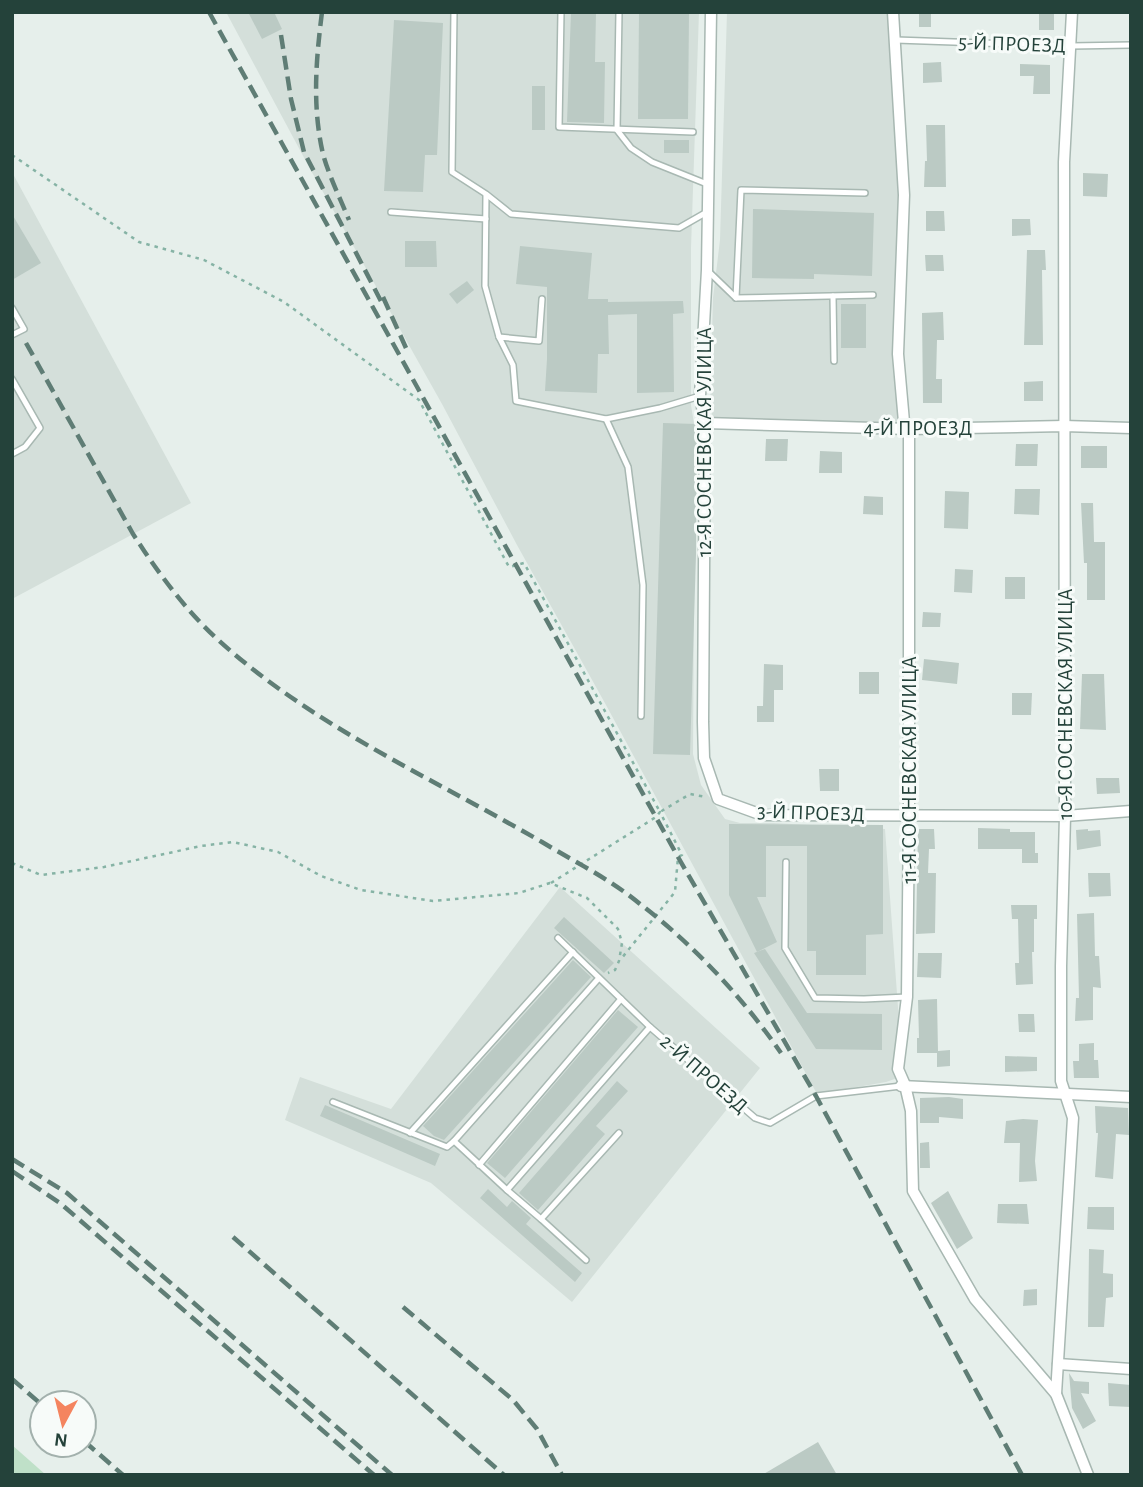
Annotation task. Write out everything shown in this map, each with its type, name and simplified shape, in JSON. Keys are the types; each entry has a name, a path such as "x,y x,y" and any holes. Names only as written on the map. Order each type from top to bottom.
{"street":[{"name":"12-Я СОСНЕВСКАЯ УЛИЦА","path":"711,12 707,270 700,396 705,423 704,758 718,799"},
{"name":"11-Я СОСНЕВСКАЯ УЛИЦА","path":"893,12 904,195 898,354 904,422 909,429 906,997 898,1069 911,1111 913,1191 975,1299 1056,1394 1088,1475"},
{"name":"10-Я СОСНЕВСКАЯ УЛИЦА","path":"1056,1394 1073,1118 1061,1081 1065,816 1064,162 1072,12"},
{"name":"4-Й ПРОЕЗД","path":"705,423 909,429 1064,426 1131,428"},
{"name":"3-Й ПРОЕЗД","path":"718,799 762,815 1065,816 1131,811"},
{"name":"2-Й ПРОЕЗД","path":"903,1086 1131,1097"},
{"path":"1058,1364 1131,1369"}],"lane":[{"path":"454,12 452,172 511,214 679,228 707,212"},
{"path":"561,12 559,127 693,132"},
{"path":"619,12 617,130 631,148 652,162 707,184"},
{"name":"5-Й ПРОЕЗД","path":"894,40 1071,46 1131,45"},
{"path":"736,298 741,190 865,193"},
{"path":"486,194 485,286 499,337 513,365 516,401 606,419 660,408 700,396"},
{"path":"391,212 486,219"},
{"path":"707,270 736,298 873,295"},
{"path":"833,296 834,361"},
{"path":"499,337 539,341 542,299"},
{"path":"12,307 24,329 12,335"},
{"path":"12,379 40,428 25,447 12,454"},
{"path":"606,419 628,467 643,585 641,716"},
{"path":"786,862 785,948 815,998 906,997"},
{"name":"2-Й ПРОЕЗД","path":"558,938 650,1027 755,1118 770,1123 816,1096 903,1086"},
{"path":"410,1133 573,952"},
{"path":"333,1102 447,1147 599,978"},
{"path":"479,1165 621,999"},
{"path":"507,1190 650,1027"},
{"path":"541,1219 619,1133"},
{"path":"454,1141 586,1261"}],"path":[{"path":"12,155 139,242 204,260 284,302 419,400 509,567 524,563 682,855 678,856 675,892 619,961"},
{"path":"12,863 41,874 104,867 201,846 233,842 278,852 321,876 361,890 433,901 519,893 550,884 690,794 718,799"},
{"path":"550,884 587,898 618,929 622,943 619,961 615,970 599,978"}],"shaded area":[{"path":"226,12 699,12 691,248 691,405 695,430 693,754 701,785 725,819 740,823 885,829 903,1076 886,1082 817,1094"},
{"path":"727,12 889,12 901,194 902,426 715,424 710,407 713,298 720,240"},
{"path":"12,172 191,503 12,599"},
{"path":"560,887 760,1068 572,1302 431,1183 285,1120 300,1077 391,1109"}],"green space":[{"path":"12,1445 46,1475 12,1475"}],"building":[{"path":"248,12 274,12 282,29 262,39"},
{"path":"571,12 596,12 595,62 605,62 604,123 567,122"},
{"path":"639,12 689,12 688,119 638,119"},
{"path":"919,12 931,12 931,27 919,27"},
{"path":"1039,12 1054,12 1054,30 1039,30"},
{"path":"394,20 443,23 437,155 425,155 423,192 384,191"},
{"path":"941,62 942,82 923,83 923,63"},
{"path":"1020,64 1050,65 1050,94 1033,94 1034,76 1020,76"},
{"path":"532,86 545,86 545,130 532,130"},
{"path":"926,125 945,125 946,187 924,187 927,161"},
{"path":"664,140 689,140 689,153 664,153"},
{"path":"1083,173 1108,174 1107,197 1083,196"},
{"path":"753,209 874,213 872,276 814,274 814,279 752,278"},
{"path":"926,211 944,211 945,231 926,231"},
{"path":"12,214 41,263 12,280"},
{"path":"1012,219 1030,219 1031,235 1012,236"},
{"path":"405,241 436,241 437,267 405,267"},
{"path":"520,246 592,253 588,299 608,299 608,302 683,301 684,313 673,314 674,392 637,393 637,314 608,315 609,354 598,354 597,393 545,391 547,287 516,284"},
{"path":"1027,250 1045,250 1046,270 1042,270 1043,345 1024,345"},
{"path":"925,255 943,255 944,271 926,271"},
{"path":"467,281 474,290 457,304 449,294"},
{"path":"841,304 866,304 866,348 841,348"},
{"path":"943,312 944,340 937,340 936,379 942,379 942,403 923,403 922,313"},
{"path":"1043,381 1043,401 1024,401 1024,382"},
{"path":"663,423 697,424 690,755 653,754"},
{"path":"766,439 788,439 787,461 765,461"},
{"path":"1016,444 1038,444 1037,466 1015,466"},
{"path":"1081,446 1107,446 1107,468 1081,468"},
{"path":"820,451 842,452 842,473 819,473"},
{"path":"1015,489 1040,489 1039,515 1014,514"},
{"path":"945,491 969,492 968,529 944,528"},
{"path":"864,496 883,497 883,515 863,514"},
{"path":"1081,503 1093,503 1094,542 1105,542 1105,600 1087,600 1087,563 1084,563"},
{"path":"955,569 973,570 972,593 954,592"},
{"path":"1005,577 1025,577 1025,599 1005,599"},
{"path":"923,612 941,613 940,627 922,627"},
{"path":"924,659 959,663 957,684 922,680"},
{"path":"764,664 783,665 783,690 774,690 774,722 757,722 757,706 763,706"},
{"path":"859,672 879,672 879,694 859,694"},
{"path":"1082,674 1104,674 1106,730 1080,729"},
{"path":"1012,693 1032,693 1031,715 1012,715"},
{"path":"819,769 839,769 839,791 820,791"},
{"path":"1096,778 1119,778 1120,793 1097,794"},
{"path":"729,824 883,825 883,934 866,935 866,975 816,975 816,951 807,951 807,846 766,846 766,897 757,897 777,942 757,952 729,895"},
{"path":"978,828 1035,832 1038,863 1022,863 1022,849 978,849"},
{"path":"918,829 934,829 935,849 929,849 928,873 936,873 935,933 916,934"},
{"path":"1076,830 1100,830 1101,846 1077,850"},
{"path":"1088,873 1110,873 1111,896 1089,897"},
{"path":"1011,905 1037,905 1032,952 1033,984 1016,985 1015,963 1019,963 1018,919 1012,919"},
{"path":"1094,913 1095,956 1099,956 1101,988 1093,987 1093,1020 1075,1021 1076,998 1079,998 1077,914"},
{"path":"564,917 614,963 604,973 554,928"},
{"path":"765,949 807,1013 882,1014 882,1050 816,1049 754,953"},
{"path":"918,953 942,953 941,978 917,977"},
{"path":"573,960 591,977 444,1140 434,1136 423,1126"},
{"path":"937,999 938,1051 950,1050 950,1066 937,1067 937,1053 917,1053 918,1000"},
{"path":"618,1010 638,1027 505,1178 487,1163"},
{"path":"1018,1014 1034,1014 1035,1032 1019,1032"},
{"path":"1094,1043 1094,1060 1098,1060 1099,1078 1074,1078 1073,1061 1079,1061 1079,1044"},
{"path":"1005,1056 1037,1057 1037,1071 1005,1072"},
{"path":"617,1081 628,1091 596,1126 605,1134 538,1210 519,1193"},
{"path":"920,1098 963,1099 963,1119 939,1117 939,1123 920,1123"},
{"path":"325,1105 440,1154 435,1166 320,1116"},
{"path":"1095,1106 1128,1108 1129,1135 1116,1134 1113,1179 1095,1177 1098,1133"},
{"path":"1038,1120 1035,1161 1037,1181 1019,1182 1020,1143 1004,1143 1006,1121"},
{"path":"929,1142 930,1168 920,1168 920,1143"},
{"path":"488,1189 507,1207 512,1201 531,1218 526,1224 582,1273 575,1282 480,1198"},
{"path":"948,1191 973,1238 957,1249 931,1203"},
{"path":"998,1204 1027,1204 1029,1224 997,1223"},
{"path":"1088,1207 1114,1207 1114,1230 1087,1229"},
{"path":"1089,1249 1104,1250 1103,1273 1113,1274 1113,1297 1106,1298 1104,1327 1088,1327"},
{"path":"1037,1289 1037,1305 1023,1306 1024,1290"},
{"path":"1069,1373 1074,1381 1089,1382 1089,1394 1081,1393 1096,1421 1083,1429 1072,1408"},
{"path":"1108,1383 1131,1385 1131,1407 1109,1406"},
{"path":"818,1442 837,1475 762,1475"}],"railway":[{"path":"209,12 678,857 816,1096 1022,1475"},
{"path":"322,12 316,83 317,118 328,170 349,220"},
{"path":"281,35 291,99 304,152 384,307"},
{"path":"383,297 406,348"},
{"path":"26,343 133,534 171,588 215,637 290,697 331,723 542,842 629,895 679,937 716,973 751,1012 781,1053"},
{"path":"12,1159 67,1193 392,1475"},
{"path":"12,1171 60,1203 374,1475"},
{"path":"233,1237 504,1475"},
{"path":"403,1307 513,1400 537,1429 562,1475"},
{"path":"12,1379 28,1393"},
{"path":"98,1453 123,1475"}]}
